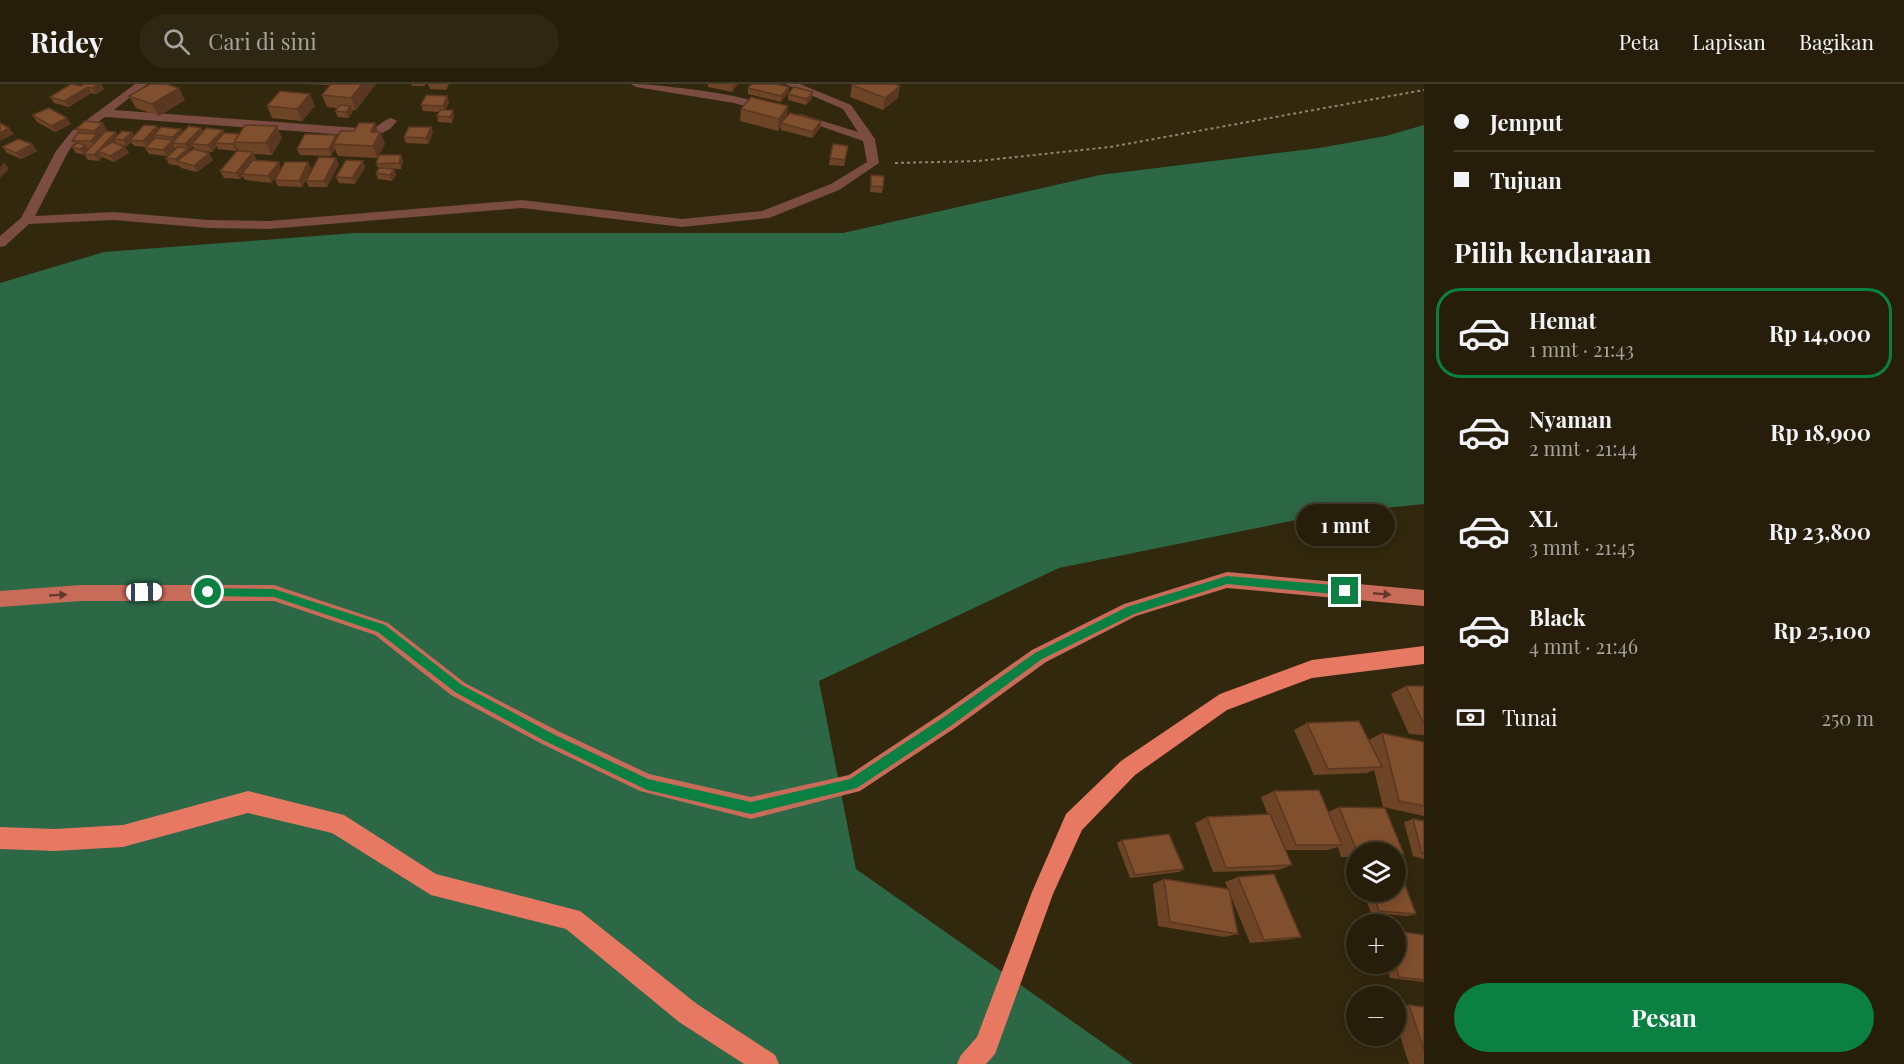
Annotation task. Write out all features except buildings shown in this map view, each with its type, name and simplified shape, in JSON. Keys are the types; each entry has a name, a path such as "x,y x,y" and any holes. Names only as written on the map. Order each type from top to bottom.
{"highway":[{"path":"970,1064 986,1045 1043,892 1074,822 1128,768 1220,704 1230,700 1312,669 1424,656"},
{"path":"0,838 55,840 123,836 248,802 336,823 431,884 572,919 688,1013 766,1064"}],"main road":[{"path":"0,599 81,593 274,593 381,628 459,689 549,737 647,784 751,808 853,784 948,721 1039,656 1131,610 1216,583 1227,580 1424,598"}],"street":[{"path":"0,243 26,220 62,152 76,133 142,84"},
{"path":"636,84 735,100 811,120 869,139"},
{"path":"26,220 113,216 209,224 269,225 522,204 682,223 764,215 835,187 873,164 869,139 847,107 790,84"},
{"path":"811,120 847,107"},
{"path":"101,113 374,133 386,127 391,121"}],"path":[{"path":"873,164 978,161 1110,147 1424,90"}],"green space":[{"path":"1424,125 1424,504 1326,514 1059,568 819,681 856,869 1133,1064 0,1064 0,283 104,252 355,233 843,233 1100,175 1319,148 1386,136"}],"route":[{"path":"208,592 274,593 381,628 459,689 549,737 647,784 751,808 853,784 948,721 1039,656 1131,610 1227,580 1345,591"}]}
